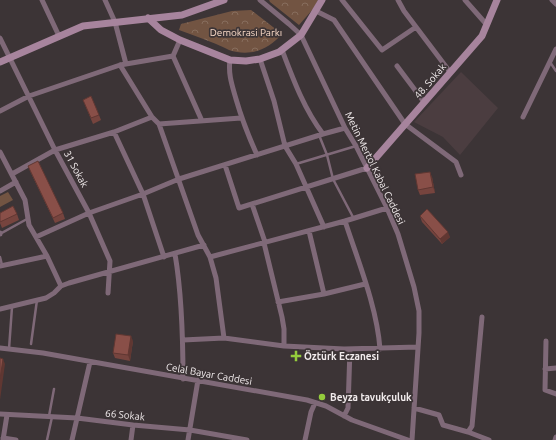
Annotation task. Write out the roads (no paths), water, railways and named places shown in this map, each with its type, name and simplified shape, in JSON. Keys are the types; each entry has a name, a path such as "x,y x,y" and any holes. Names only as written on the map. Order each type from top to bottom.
{"main road":[{"path":"0,62 84,26 182,15 224,0"},
{"path":"148,18 161,30 180,40 230,60 246,61 260,59 282,50 301,36 322,0"},
{"name":"48. Sokak","path":"367,168 482,36 497,0"}],"street":[{"path":"42,0 59,36"},
{"path":"105,0 115,22 126,64"},
{"name":"Metin Mertol Kabal Caddesi","path":"260,0 301,36 345,128 356,146 387,208 398,234 414,287 419,311 412,440"},
{"path":"342,0 382,50 416,27"},
{"path":"398,0 404,11 450,72"},
{"path":"465,0 487,25"},
{"path":"552,0 556,4"},
{"path":"316,12 334,20 405,124 456,162 461,175"},
{"name":"31 Sokak","path":"0,38 55,150 89,213 110,262 108,293"},
{"path":"172,56 180,40"},
{"path":"523,117 556,49"},
{"path":"282,50 308,111 321,134"},
{"path":"0,110 29,96 120,65 172,56"},
{"path":"172,56 202,121"},
{"path":"260,59 274,101 285,146 296,164 324,227"},
{"path":"230,60 230,82 241,118 257,155"},
{"path":"120,65 152,117 158,124 198,235 210,257 216,278 224,338"},
{"path":"397,66 424,102"},
{"path":"12,174 55,150 114,132 152,117"},
{"path":"158,124 241,118"},
{"path":"36,237 89,213 143,194 179,179 321,134 345,128"},
{"path":"114,132 143,194 164,257"},
{"path":"0,152 25,200 29,225 47,256 61,286"},
{"path":"225,165 238,208 367,168"},
{"path":"0,191 16,182"},
{"path":"252,204 264,243 278,302 284,329 284,346"},
{"path":"210,257 354,219 387,208"},
{"path":"345,221 365,284 378,332 380,349"},
{"path":"309,231 324,294"},
{"path":"0,310 50,296 61,286 69,283 204,245"},
{"path":"175,254 180,284 183,340 183,379"},
{"path":"1,266 47,256"},
{"path":"278,302 324,294 365,284"},
{"path":"468,432 472,426 482,317"},
{"path":"183,340 224,338 284,346 350,349 418,348"},
{"path":"546,341 544,390 556,394"},
{"name":"Celal Bayar Caddesi","path":"0,348 44,353 306,400 326,406 352,420 408,440"},
{"path":"344,416 348,408 350,349"},
{"path":"72,440 90,362"},
{"path":"545,369 556,368"},
{"path":"188,440 198,380"},
{"path":"305,440 311,412 315,403"},
{"path":"414,408 439,415 443,425 489,440"},
{"name":"66 Sokak","path":"0,414 77,418 190,430 245,440"},
{"path":"7,415 3,439 16,440"},
{"path":"131,440 133,425"}],"lane":[{"path":"550,62 556,71"},
{"path":"321,134 333,179 354,219"},
{"path":"296,164 356,146"},
{"path":"0,233 28,219"},
{"path":"0,257 1,266"},
{"path":"31,344 37,300"},
{"path":"9,349 12,306"},
{"path":"47,440 54,389"}],"place":[{"name":"Öztürk Eczanesi","path":"296,356"},
{"name":"Beyza tavukçuluk","path":"322,397"}],"park label":[{"name":"Demokrasi Parkı","path":"246,32"}]}
